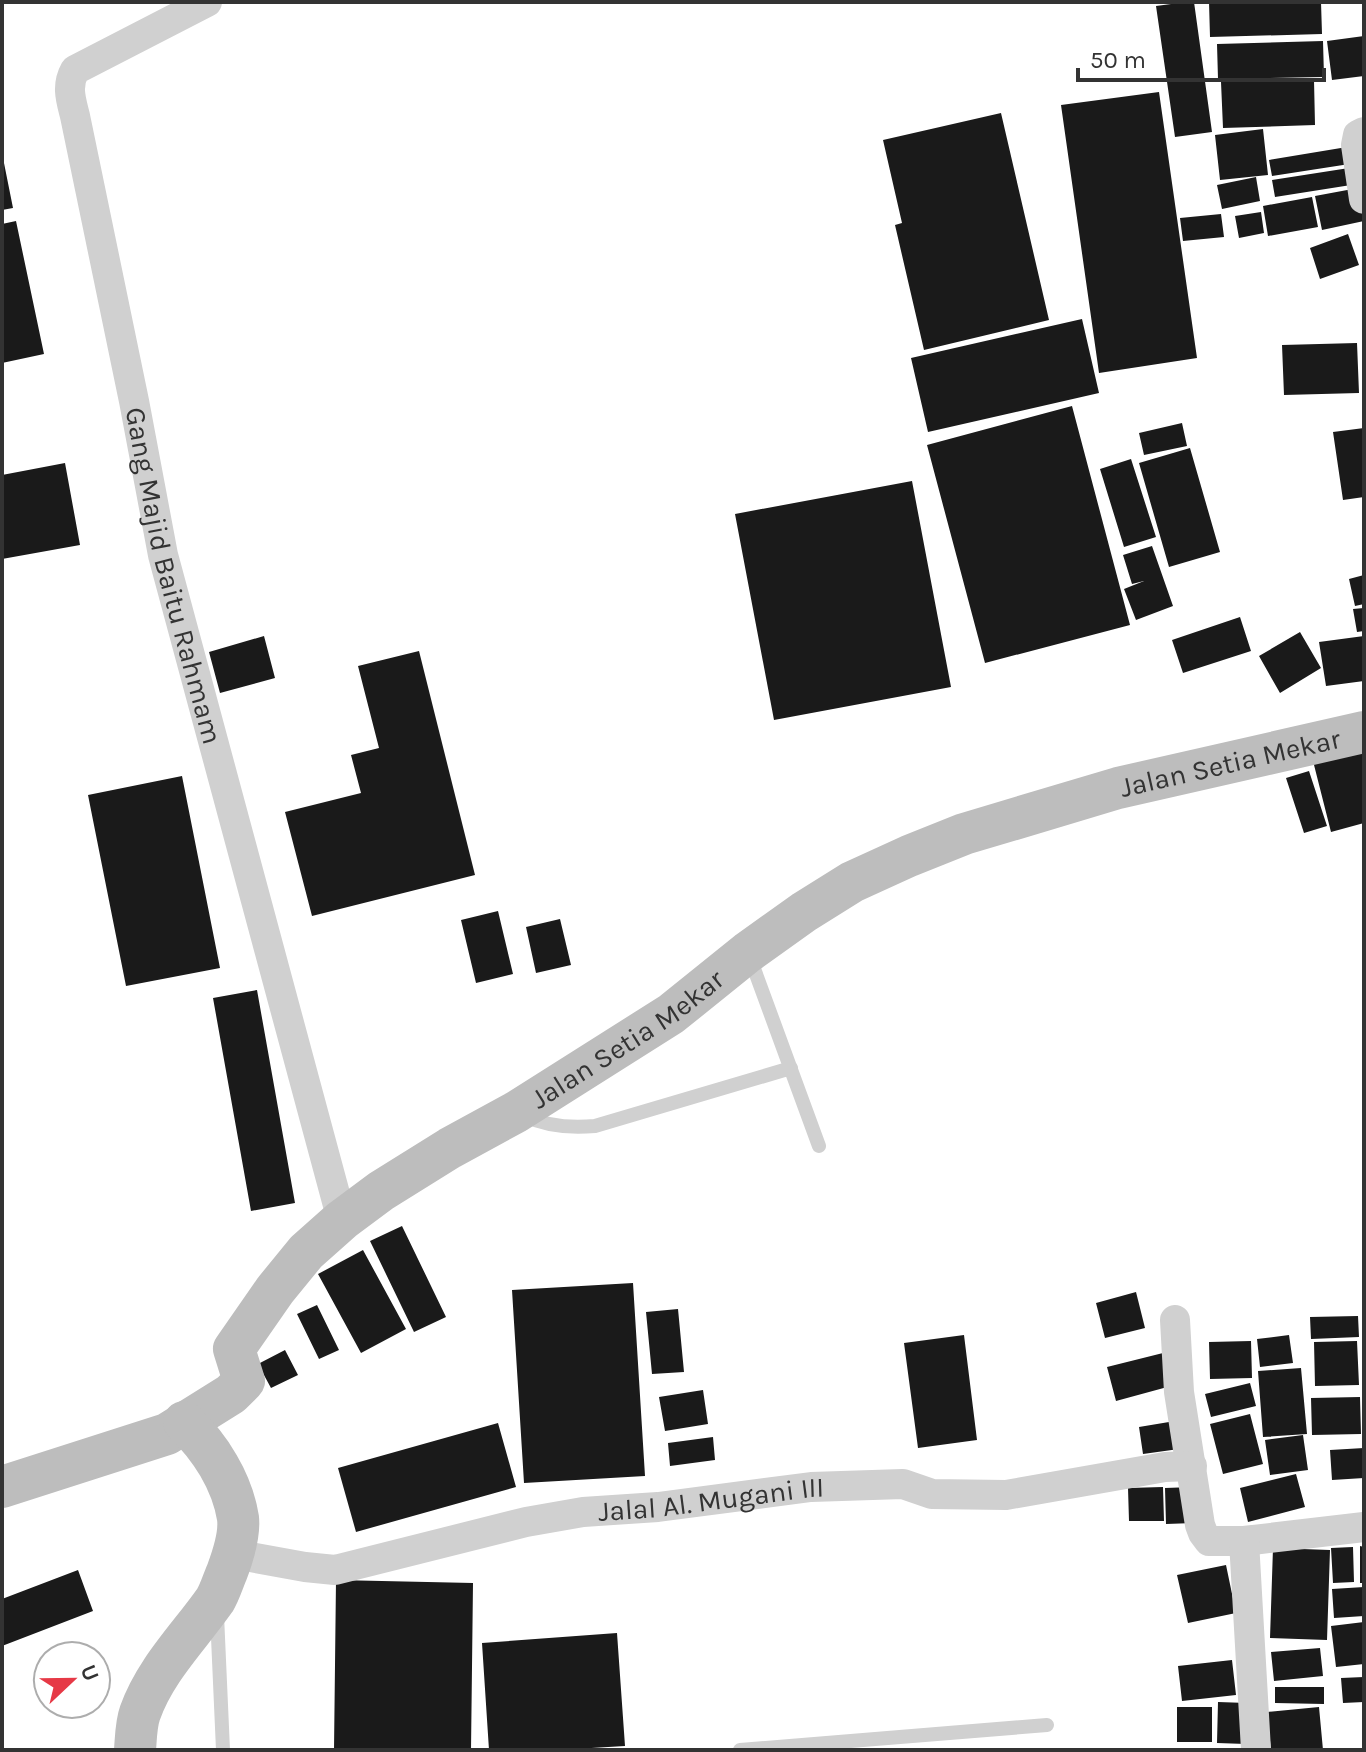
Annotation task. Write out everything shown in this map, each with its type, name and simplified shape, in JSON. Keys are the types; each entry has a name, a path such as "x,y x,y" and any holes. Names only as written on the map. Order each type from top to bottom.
{"street":[{"name":"Gang Majid Baitu Rahmam","path":"207,2 75,70 70,80 69,94 163,555 342,1220"},
{"path":"1364,132 1358,135 1356,145 1364,199"},
{"name":"Jalan Setia Mekar","path":"2,1487 167,1434 231,1394 244,1381 234,1349 306,1252 342,1220 381,1191 516,1112 671,1014 748,952 852,882 964,834 1118,788 1364,732"},
{"path":"1175,1320 1179,1392 1203,1533 1209,1541 1244,1541 1364,1527"},
{"path":"135,1750 139,1715 154,1684 183,1639 217,1598 234,1554 238,1519 229,1491 216,1461 201,1438 184,1422"},
{"name":"Jalal Al. Mugani III","path":"234,1554 335,1570 526,1522 583,1512 658,1507 811,1487 903,1484 932,1494 1006,1495 1165,1467 1192,1466"},
{"path":"1244,1541 1256,1750"}],"lane":[{"path":"748,952 819,1146"},
{"path":"516,1112 532,1120 575,1128 595,1126 791,1068"},
{"path":"217,1598 223,1750"},
{"path":"740,1750 1047,1725"}],"building":[{"path":"1194,2 1212,132 1175,137 1156,6"},
{"path":"1209,2 1321,2 1322,34 1210,37"},
{"path":"1364,36 1364,76 1332,80 1327,41"},
{"path":"1323,41 1324,77 1218,79 1217,44"},
{"path":"1314,80 1315,125 1223,128 1221,82"},
{"path":"1159,92 1197,358 1099,373 1061,105"},
{"path":"1001,113 1049,320 924,350 895,225 902,223 883,140"},
{"path":"1263,129 1268,175 1220,180 1215,135"},
{"path":"1353,146 1356,163 1272,176 1269,160"},
{"path":"2,159 13,208 2,210"},
{"path":"1349,168 1351,185 1275,197 1272,180"},
{"path":"1256,177 1260,201 1222,209 1217,185"},
{"path":"1358,188 1364,221 1322,230 1315,196"},
{"path":"1312,197 1318,227 1268,236 1263,206"},
{"path":"1261,212 1264,233 1239,238 1235,216"},
{"path":"1221,214 1224,237 1183,241 1180,218"},
{"path":"16,221 44,354 2,363 2,224"},
{"path":"1348,234 1359,265 1320,279 1310,248"},
{"path":"1082,319 1099,393 928,432 911,358"},
{"path":"1357,343 1359,393 1284,395 1282,345"},
{"path":"1072,406 1130,625 985,663 927,445"},
{"path":"1182,423 1187,446 1144,455 1139,433"},
{"path":"1364,428 1364,497 1343,500 1333,432"},
{"path":"1190,448 1220,552 1169,567 1139,463"},
{"path":"1131,459 1156,537 1124,547 1100,469"},
{"path":"65,463 80,545 2,559 2,475"},
{"path":"912,481 951,687 774,720 735,514"},
{"path":"1152,546 1173,606 1136,620 1124,589 1144,581 1132,584 1123,555"},
{"path":"1364,575 1364,604 1355,606 1349,579"},
{"path":"1364,608 1364,631 1357,632 1353,609"},
{"path":"1240,617 1251,651 1183,673 1172,640"},
{"path":"1300,632 1321,668 1280,693 1259,656"},
{"path":"264,636 275,678 220,693 209,652"},
{"path":"1364,636 1364,681 1326,686 1319,642"},
{"path":"419,651 475,875 312,916 285,812 361,793 351,755 379,748 358,666"},
{"path":"1364,744 1364,823 1331,832 1312,757"},
{"path":"1309,771 1327,826 1304,833 1286,778"},
{"path":"182,776 220,968 126,986 88,795"},
{"path":"498,911 513,974 476,983 461,920"},
{"path":"560,919 571,965 536,973 526,927"},
{"path":"257,990 295,1203 251,1211 213,998"},
{"path":"402,1226 446,1317 414,1332 370,1241"},
{"path":"363,1250 406,1329 361,1353 318,1274"},
{"path":"633,1283 645,1476 524,1483 512,1290"},
{"path":"1136,1292 1145,1328 1105,1338 1096,1303"},
{"path":"317,1305 339,1350 319,1359 297,1314"},
{"path":"678,1309 684,1372 652,1374 646,1312"},
{"path":"1358,1316 1359,1337 1311,1339 1310,1317"},
{"path":"964,1335 977,1440 918,1448 904,1343"},
{"path":"1289,1335 1293,1363 1260,1367 1257,1339"},
{"path":"1251,1341 1252,1378 1210,1379 1209,1342"},
{"path":"1357,1341 1359,1385 1315,1386 1314,1342"},
{"path":"285,1350 298,1375 271,1388 258,1364"},
{"path":"1163,1353 1171,1386 1116,1401 1107,1367"},
{"path":"1301,1368 1307,1434 1263,1437 1258,1371"},
{"path":"1250,1383 1256,1406 1211,1417 1205,1394"},
{"path":"703,1390 708,1424 665,1431 659,1397"},
{"path":"1360,1397 1361,1434 1312,1435 1311,1398"},
{"path":"1250,1414 1263,1464 1223,1474 1210,1424"},
{"path":"1175,1421 1179,1449 1143,1454 1139,1427"},
{"path":"498,1423 516,1487 356,1532 338,1468"},
{"path":"1303,1435 1308,1470 1270,1475 1265,1440"},
{"path":"713,1437 715,1460 670,1466 668,1443"},
{"path":"1364,1448 1364,1478 1332,1480 1330,1450"},
{"path":"1296,1474 1305,1507 1248,1522 1240,1488"},
{"path":"1163,1487 1164,1521 1129,1521 1128,1488"},
{"path":"1193,1487 1194,1523 1166,1524 1165,1488"},
{"path":"1360,1546 1364,1547 1364,1583 1360,1583"},
{"path":"1353,1547 1354,1582 1333,1583 1331,1548"},
{"path":"1273,1548 1330,1550 1327,1640 1270,1638"},
{"path":"1226,1565 1236,1613 1188,1623 1177,1575"},
{"path":"78,1570 93,1611 2,1646 2,1599"},
{"path":"336,1580 473,1583 471,1750 334,1750"},
{"path":"1364,1587 1364,1616 1334,1618 1332,1589"},
{"path":"1364,1622 1364,1664 1336,1667 1331,1626"},
{"path":"617,1633 625,1746 489,1750 482,1643"},
{"path":"1320,1648 1323,1676 1274,1681 1271,1652"},
{"path":"1232,1660 1236,1695 1182,1701 1178,1666"},
{"path":"1364,1677 1364,1702 1343,1703 1341,1678"},
{"path":"1275,1687 1324,1687 1324,1704 1275,1703"},
{"path":"1218,1702 1247,1703 1246,1744 1217,1743"},
{"path":"1177,1707 1212,1707 1212,1742 1177,1742"},
{"path":"1319,1707 1323,1750 1271,1750 1267,1712"}]}
